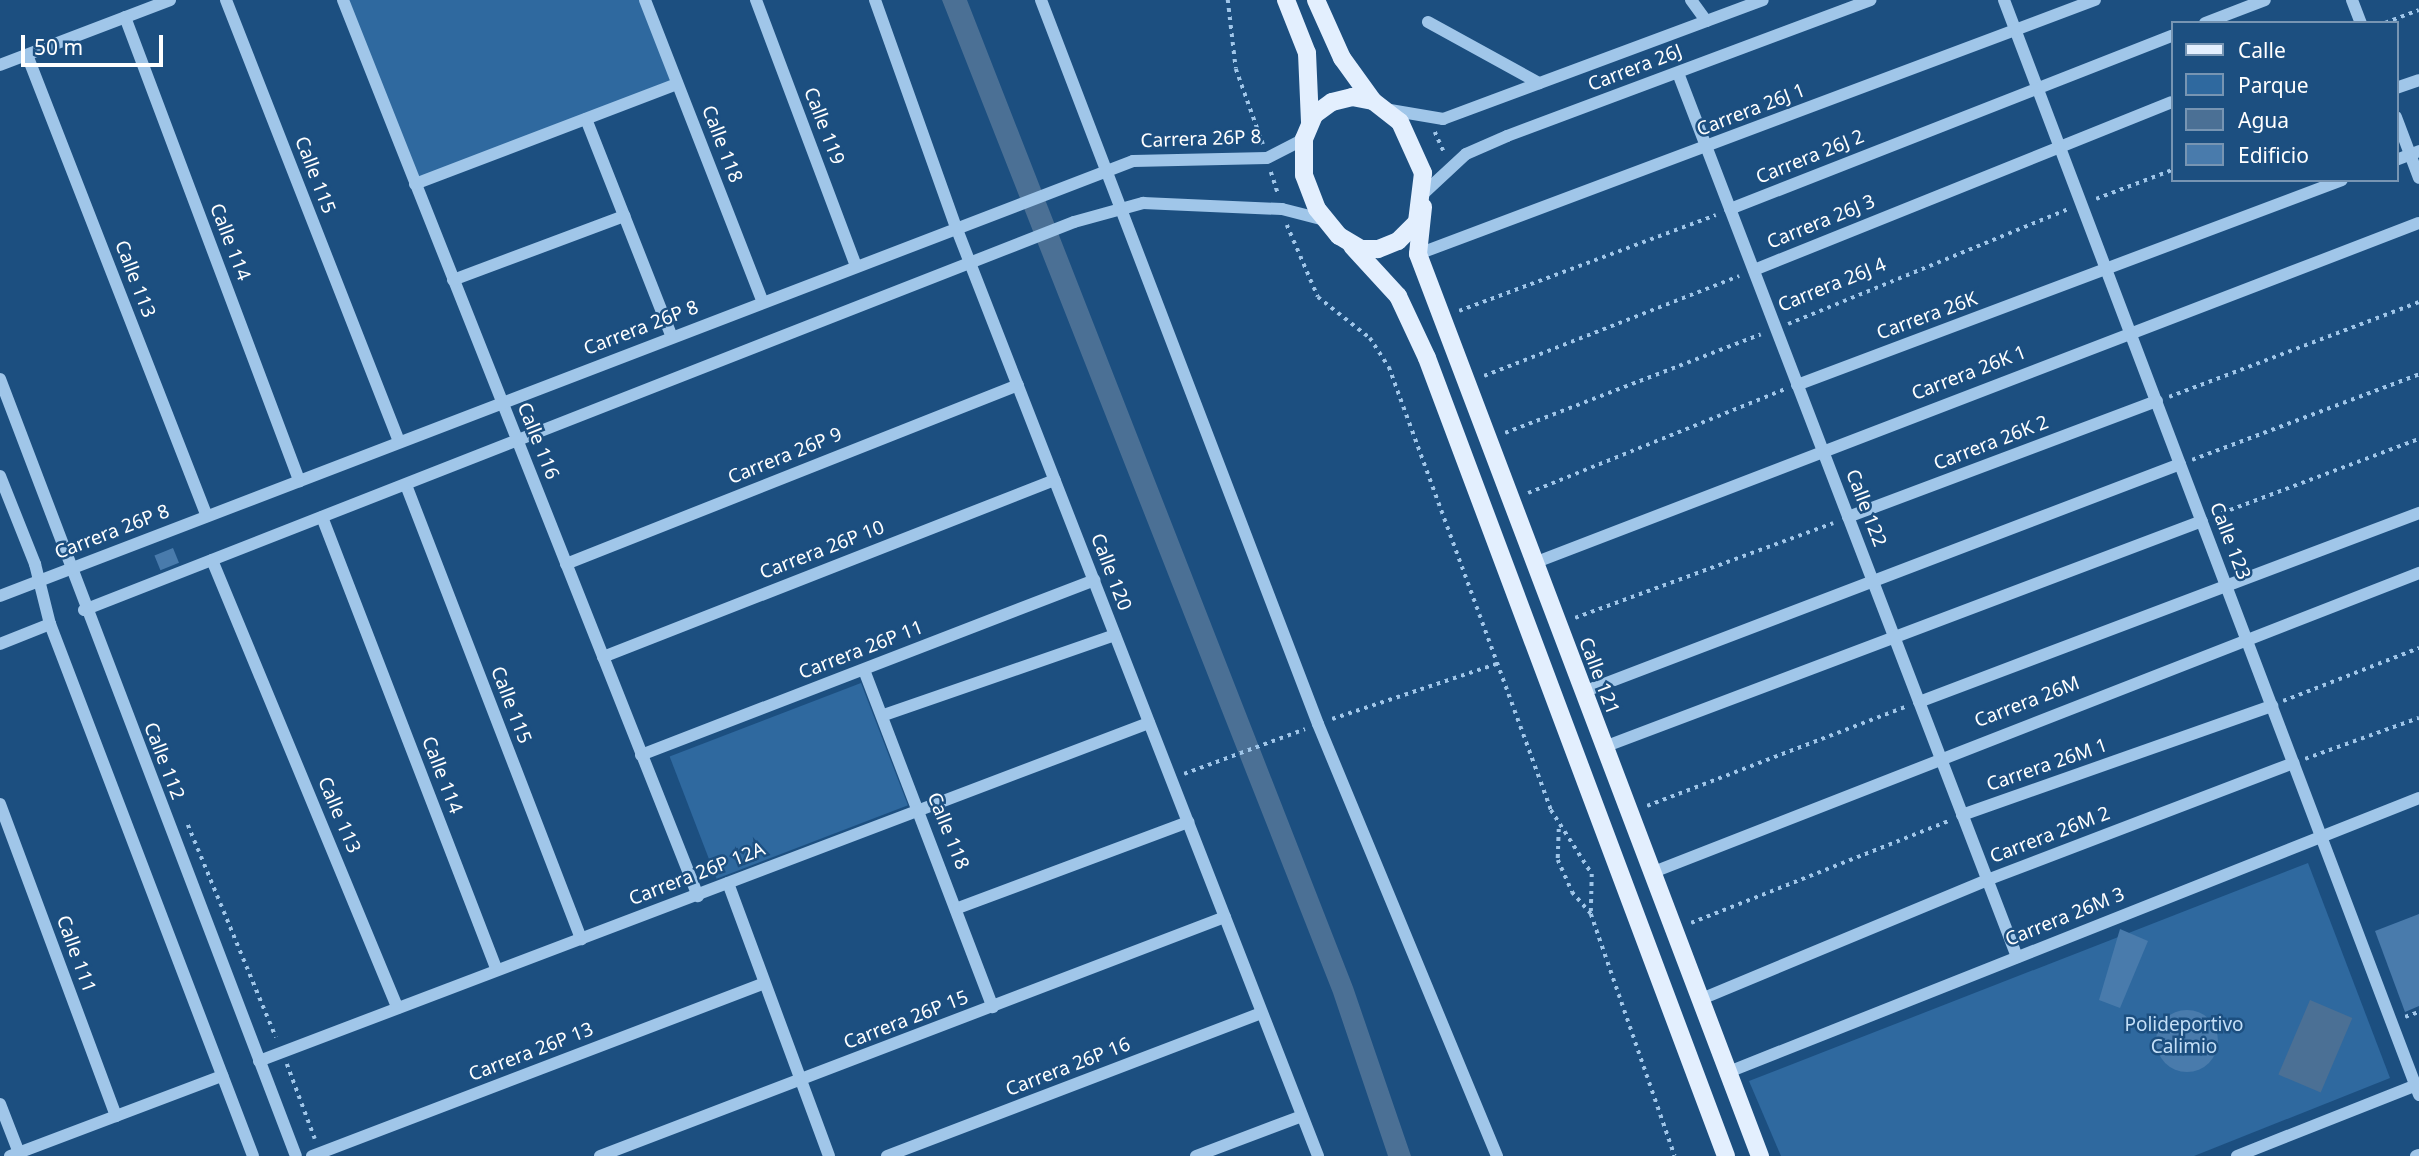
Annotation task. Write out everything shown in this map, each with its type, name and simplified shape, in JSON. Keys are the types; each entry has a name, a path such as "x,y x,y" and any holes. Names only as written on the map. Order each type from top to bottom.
{"main road":[{"path":"1286,0 1307,53 1307,187 1325,220 1398,296 1427,358 1727,1156"},
{"path":"1316,0 1342,58 1413,141 1424,200 1412,229 1392,245 1352,246"},
{"path":"1307,131 1339,99 1380,105"},
{"name":"Calle 121","path":"1424,200 1418,254 1726,1073 1760,1156"}],"street":[{"path":"0,65 170,0"},
{"name":"Calle 115","path":"226,0 399,442"},
{"name":"Calle 116","path":"342,0 698,896"},
{"name":"Calle 118","path":"645,0 763,302"},
{"name":"Calle 119","path":"756,0 856,266"},
{"name":"Calle 120","path":"874,0 956,227 1318,1156"},
{"path":"1041,0 1124,209 1318,724 1497,1156"},
{"path":"1691,0 1706,21"},
{"name":"Carrera 26J","path":"1380,105 1443,119 1763,0"},
{"name":"Carrera 26J","path":"1424,200 1451,165 1507,136 1870,0"},
{"name":"Calle 123","path":"2004,0 2418,1088"},
{"name":"Carrera 26J 1","path":"1418,254 1707,148 2095,0"},
{"path":"2211,21 2264,0"},
{"path":"2352,0 2360,21"},
{"name":"Calle 114","path":"125,17 299,481"},
{"path":"1428,22 1539,83"},
{"name":"Carrera 26J 2","path":"1730,209 2170,37"},
{"name":"Calle 113","path":"27,55 207,516"},
{"name":"Calle 122","path":"1678,72 2017,957"},
{"path":"2398,87 2419,80"},
{"path":"415,184 677,84"},
{"name":"Carrera 26J 3","path":"1754,270 2059,144 2170,103"},
{"path":"586,119 671,337"},
{"path":"2398,121 2415,153 2419,178"},
{"name":"Carrera 26P 8","path":"0,596 1057,188 1133,161 1268,158 1307,131"},
{"path":"2398,159 2415,153"},
{"name":"Carrera 26K","path":"1797,384 2337,182"},
{"path":"84,610 971,265 1074,222 1143,203 1282,209 1325,220"},
{"path":"453,280 624,216"},
{"name":"Carrera 26K 1","path":"1534,563 1822,449 2419,222"},
{"name":"Calle 112","path":"0,379 84,610 296,1156"},
{"name":"Carrera 26P 9","path":"566,564 1018,385"},
{"name":"Carrera 26K 2","path":"1849,517 2157,401"},
{"path":"1583,692 1872,579 2180,464"},
{"path":"0,476 40,581 50,624 253,1156"},
{"name":"Carrera 26P 10","path":"603,657 1055,480"},
{"name":"Calle 115","path":"405,485 582,939"},
{"path":"1919,702 2419,513"},
{"name":"Calle 114","path":"322,517 496,969"},
{"path":"1604,747 2202,521"},
{"name":"Calle 113","path":"212,560 398,1008"},
{"name":"Carrera 26M","path":"1651,873 1940,756 2419,573"},
{"name":"Carrera 26P 11","path":"641,755 1094,580"},
{"path":"0,644 50,624"},
{"path":"884,715 1115,635"},
{"name":"Calle 118","path":"864,670 958,908 992,1007"},
{"name":"Carrera 26M 1","path":"1962,815 2272,706"},
{"name":"Carrera 26P 12A","path":"259,1061 1149,723"},
{"name":"Carrera 26M 2","path":"1699,1000 1987,880 2294,763"},
{"name":"Carrera 26M 3","path":"1726,1073 2419,798"},
{"name":"Calle 111","path":"0,804 116,1116"},
{"path":"958,908 1188,822"},
{"path":"728,883 763,984 829,1156"},
{"name":"Carrera 26P 15","path":"600,1156 801,1082 1225,917"},
{"name":"Carrera 26P 13","path":"316,1154 763,984"},
{"name":"Carrera 26P 16","path":"887,1156 1262,1013"},
{"path":"0,1104 14,1154 222,1076"},
{"path":"2237,1156 2418,1088"},
{"path":"1196,1156 1302,1116"}],"path":[{"path":"1228,0 1236,69 1268,158 1297,256 1318,297 1370,338 1389,367 1559,828 1592,874 1591,914"},
{"path":"2390,21 2419,10"},
{"path":"1429,118 1451,165"},
{"name":"Carrera 26J 4","path":"1505,433 2170,171"},
{"path":"1459,310 1730,209"},
{"name":"Carrera 26J 3","path":"1484,376 1754,270"},
{"path":"1455,298 1464,324"},
{"path":"2157,401 2419,302"},
{"path":"1479,363 1488,387"},
{"path":"2180,464 2419,374"},
{"path":"1528,493 1797,384"},
{"path":"1501,422 1510,445"},
{"path":"2202,521 2419,439"},
{"path":"1523,481 1532,506"},
{"path":"1575,618 1849,517"},
{"path":"1570,606 1579,629"},
{"path":"2272,706 2419,648"},
{"path":"1171,779 1272,740 1499,663"},
{"path":"1645,806 1919,702"},
{"path":"2294,763 2419,718"},
{"path":"1641,795 1649,818"},
{"path":"1689,924 1962,815"},
{"path":"187,822 282,1052 316,1154"},
{"path":"1559,828 1561,868 1591,914 1675,1156"},
{"path":"1685,912 1693,936"}],"green space":[{"path":"343,0 645,0 677,84 415,184"},
{"path":"861,683 908,805 717,879 670,756"},
{"name":"Polideportivo Calimio","path":"2308,863 2390,1078 2194,1156 1781,1156 1749,1081"}],"water":[{"path":"942,0 967,0 1353,987 1411,1156 1388,1156 1333,993"},
{"path":"2310,1000 2352,1018 2321,1093 2278,1075"}],"building":[{"path":"173,548 179,563 160,570 154,555"},
{"path":"2419,914 2419,1006 2405,1012 2375,931"},
{"path":"2120,929 2148,941 2120,1008 2099,1000"},
{"path":"2187,1010 2209,1019 2218,1041 2209,1063 2187,1072 2165,1063 2156,1041 2165,1019"}]}
